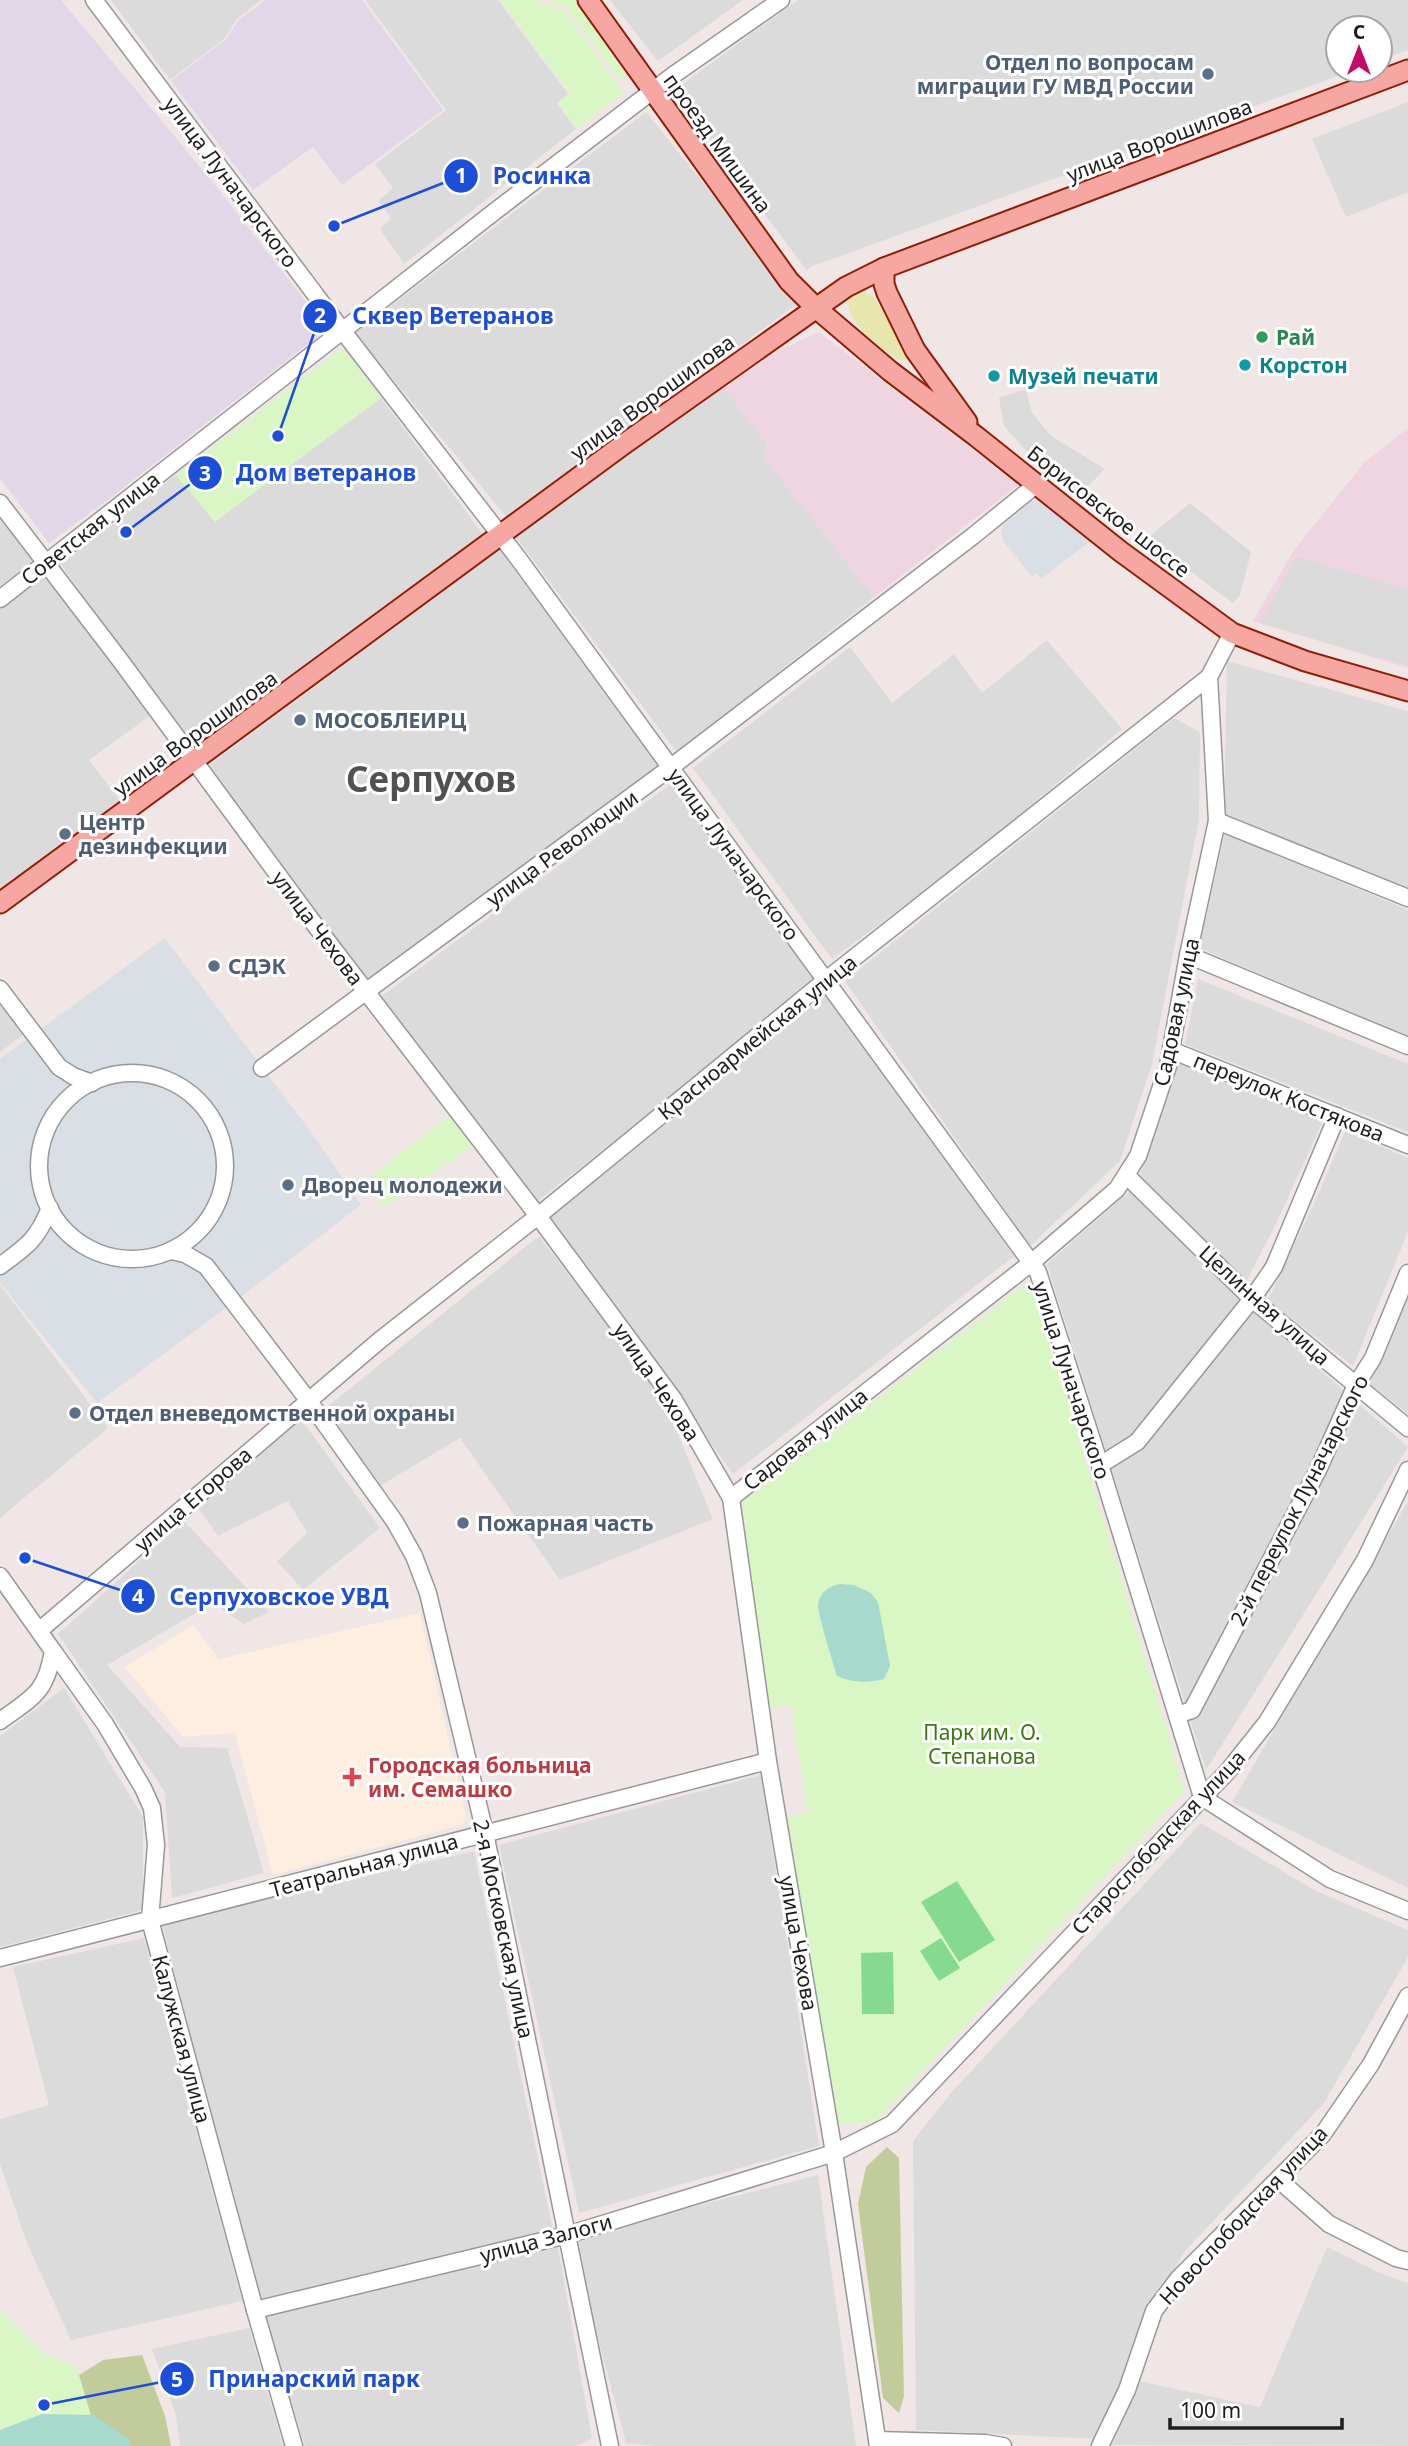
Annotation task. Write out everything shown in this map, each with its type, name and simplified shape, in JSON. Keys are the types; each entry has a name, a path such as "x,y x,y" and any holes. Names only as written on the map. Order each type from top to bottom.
{"main road":[{"name":"проезд Мишина","path":"588,0 789,281 816,308"},
{"name":"улица Ворошилова","path":"0,903 624,444 846,286 884,268 1408,70"},
{"path":"884,268 887,293 915,350 977,437"},
{"name":"Борисовское шоссе","path":"816,308 890,371 1120,551 1232,633 1305,661 1408,691"},
{"path":"890,371 910,365 914,360 915,350"}],"street":[{"name":"улица Луначарского","path":"94,0 500,536 1038,1272 1202,1797"},
{"name":"Советская улица","path":"0,599 342,330 653,92 781,0"},
{"name":"улица Революции","path":"262,1068 670,768 973,537 1037,484"},
{"name":"улица Чехова","path":"0,503 674,1400 731,1498 768,1761 834,2153 877,2443"},
{"path":"1209,677 1232,633"},
{"name":"Садовая улица","path":"731,1498 1031,1263 1117,1189 1127,1176 1138,1156 1168,1066 1188,955 1217,821 1209,677"},
{"name":"Красноармейская улица","path":"308,1400 826,981 1209,677"},
{"path":"1217,821 1408,898"},
{"path":"1188,955 1408,1046"},
{"path":"0,989 59,1067 92,1083"},
{"name":"переулок Костякова","path":"1171,1050 1408,1145"},
{"path":"59,1067 64,1102"},
{"path":"131,1074 170,1082 193,1097 218,1128 225,1173 221,1193 213,1212 202,1227 171,1251 144,1258 111,1257 92,1250 72,1237 59,1224 50,1208 40,1178 40,1153 47,1128 64,1102 92,1083 106,1077 131,1074"},
{"path":"1100,1465 1137,1442 1252,1299 1274,1267 1337,1116"},
{"name":"Целинная улица","path":"1127,1176 1252,1299 1408,1428"},
{"path":"0,1266 33,1241 50,1208"},
{"path":"202,1227 201,1241 206,1266"},
{"path":"33,1241 54,1236 72,1237"},
{"path":"171,1251 185,1254 206,1266"},
{"name":"2-я Московская улица","path":"206,1266 308,1400 394,1522 414,1556 428,1593 485,1833 610,2446"},
{"name":"2-й переулок Луначарского","path":"1177,1716 1192,1710 1318,1470 1356,1385 1373,1358 1408,1273"},
{"name":"улица Егорова","path":"40,1630 308,1400"},
{"name":"Старослободская улица","path":"834,2153 892,2124 1228,1771 1267,1722 1364,1560 1408,1470"},
{"path":"0,1576 53,1651 49,1675 35,1696 0,1721"},
{"name":"Калужская улица","path":"53,1651 106,1724 152,1808 156,1845 150,1920 255,2310 295,2446"},
{"name":"Театральная улица","path":"0,1958 768,1761"},
{"path":"1202,1797 1330,1879 1408,1911"},
{"name":"Новослободская улица","path":"1100,2446 1128,2390 1154,2311 1178,2279 1323,2134 1371,2064 1408,1996"},
{"name":"улица Залоги","path":"255,2310 567,2235 834,2153"},
{"path":"1279,2180 1329,2224 1396,2258 1408,2261"},
{"path":"877,2443 985,2443 1003,2446"}],"shaded area":[{"path":"0,0 61,0 215,185 327,329 49,543 0,478"},
{"path":"111,0 261,0 237,19 224,39 170,80"},
{"path":"265,0 362,0 443,110 342,185 313,147 253,190 171,81 226,39 238,21"},
{"path":"365,0 498,0 568,94 557,103 576,129 404,264 380,229 391,218 378,201 393,188 375,164 446,110"},
{"path":"610,0 743,0 658,61"},
{"path":"798,0 1408,0 1408,50 1394,55 1394,14 1324,14 1324,81 810,267 807,271 673,91"},
{"path":"1408,102 1408,192 1346,217 1312,139"},
{"path":"646,112 799,302 508,519 355,333"},
{"path":"863,292 873,296 909,346 911,353 907,359 900,360 884,349 860,328 854,319 848,301"},
{"path":"710,326 728,348 624,428 607,406"},
{"path":"819,332 1018,485 874,597 764,457 767,444 724,388 782,349"},
{"path":"724,388 767,444 764,457 874,597 681,749 675,750 516,537 715,389"},
{"path":"1026,389 1032,413 1051,436 1105,469 1082,492 1025,449 1004,426 999,398"},
{"path":"381,398 485,537 196,751 129,663 61,564 176,475 215,521"},
{"path":"1408,428 1408,668 1253,621 1294,550 1364,463"},
{"path":"1031,501 1043,502 1089,542 1041,579 1037,573 1032,577 1004,542 1001,533 1003,526"},
{"path":"1190,503 1251,552 1240,595 1233,603 1159,548 1151,535"},
{"path":"570,506 587,530 568,545 553,549 542,559 526,537"},
{"path":"0,518 33,562 0,587"},
{"path":"502,548 660,765 365,982 206,768"},
{"path":"1296,557 1408,589 1408,666 1260,623"},
{"path":"383,559 406,590 381,608 358,578"},
{"path":"45,575 150,716 89,760 121,802 0,892 0,609"},
{"path":"1047,640 1122,729 953,870 832,959 693,768 850,647 892,703 954,654 982,693"},
{"path":"1227,661 1408,711 1408,890 1224,816"},
{"path":"1174,718 1200,732 1199,819 1152,1064 1120,1161 1030,1246 845,981"},
{"path":"672,783 815,982 538,1201 379,998"},
{"path":"1225,833 1408,910 1408,1036 1199,948"},
{"path":"165,938 311,1132 361,1205 97,1403 0,1283 0,1059"},
{"path":"1198,979 1408,1064 1408,1132 1185,1044"},
{"path":"826,993 1014,1256 733,1474 550,1218"},
{"path":"0,1004 23,1035 0,1052"},
{"path":"1180,1059 1325,1117 1246,1282 1139,1176"},
{"path":"1345,1131 1408,1158 1408,1232 1353,1366 1268,1300"},
{"path":"1131,1190 1255,1313 1408,1447 1206,1770 1047,1264"},
{"path":"539,1236 663,1398 713,1519 560,1580 460,1438 378,1487 322,1411"},
{"path":"0,1285 108,1428 0,1518"},
{"path":"1408,1292 1408,1414 1370,1384"},
{"path":"298,1415 380,1528 303,1590 277,1561 307,1533 288,1501 218,1536 195,1504"},
{"path":"1408,1501 1408,1888 1232,1802"},
{"path":"184,1521 269,1612 244,1624 213,1603 107,1665 180,1747 227,1748 264,1873 172,1898 165,1792 58,1634"},
{"path":"840,1584 854,1585 871,1593 878,1602 890,1666 884,1679 860,1682 837,1676 818,1605 825,1591"},
{"name":"Городская больница им. Семашко","path":"420,1613 466,1816 462,1825 273,1875 235,1733 183,1737 125,1667 193,1625 219,1659"},
{"path":"64,1688 143,1817 143,1910 0,1947 0,1736"},
{"path":"761,1775 819,2146 579,2213 499,1845"},
{"path":"1201,1823 1316,1891 1408,1930 1408,1957 1324,2103 1185,2251 1136,2337 1100,2439 916,2430 913,2141 951,2093"},
{"path":"474,1851 553,2231 259,2302 162,1924"},
{"path":"144,1938 242,2301 71,2340 27,2243 0,2164 0,2119 49,2105 13,1967"},
{"path":"887,2147 899,2158 904,2396 899,2413 883,2398 858,2204 866,2167"},
{"path":"818,2175 856,2446 655,2446 626,2443 571,2238"},
{"path":"557,2242 592,2438 576,2446 305,2446 262,2312"},
{"path":"1327,2247 1387,2276 1408,2283 1408,2446 1112,2445 1138,2381 1260,2407"},
{"path":"249,2328 283,2446 180,2446 176,2415 152,2349"},
{"path":"142,2355 165,2416 171,2446 130,2446 128,2438 42,2414 68,2382 103,2360"},
{"path":"42,2414 94,2415 128,2438 130,2446 0,2446 0,2430"}],"green space":[{"path":"500,0 536,0 565,12 624,93 577,128 558,103 570,93"},
{"path":"549,0 575,0 627,76 620,80 567,8"},
{"path":"343,348 381,398 215,522 176,475"},
{"path":"450,1115 472,1146 384,1207 368,1179"},
{"name":"Парк им. О. Степанова","path":"1031,1280 1185,1791 876,2121 839,2125 788,1817 808,1812 791,1705 768,1708 742,1503"},
{"path":"957,1881 995,1940 959,1962 921,1902"},
{"path":"941,1938 960,1968 939,1981 920,1951"},
{"path":"893,1952 894,2014 862,2014 861,1953"},
{"path":"0,2309 46,2355 76,2365 100,2446 0,2446"}],"place":[{"name":"Отдел по вопросам миграции ГУ МВД России","path":"1208,74"},
{"name":"Росинка","path":"334,226"},
{"name":"Рай","path":"1262,337"},
{"name":"Корстон","path":"1245,365"},
{"name":"Музей печати","path":"994,376"},
{"name":"Сквер Ветеранов","path":"278,436"},
{"name":"Дом ветеранов","path":"126,532"},
{"name":"МОСОБЛЕИРЦ","path":"300,720"},
{"name":"Центр дезинфекции","path":"65,834"},
{"name":"СДЭК","path":"214,966"},
{"name":"Дворец молодежи","path":"288,1185"},
{"name":"Отдел вневедомственной охраны","path":"75,1413"},
{"name":"Пожарная часть","path":"463,1523"},
{"name":"Серпуховское УВД","path":"25,1558"},
{"name":"Городская больница им. Семашко","path":"352,1777"},
{"name":"Принарский парк","path":"44,2405"}],"district":[{"name":"Серпухов","path":"431,778"}]}
